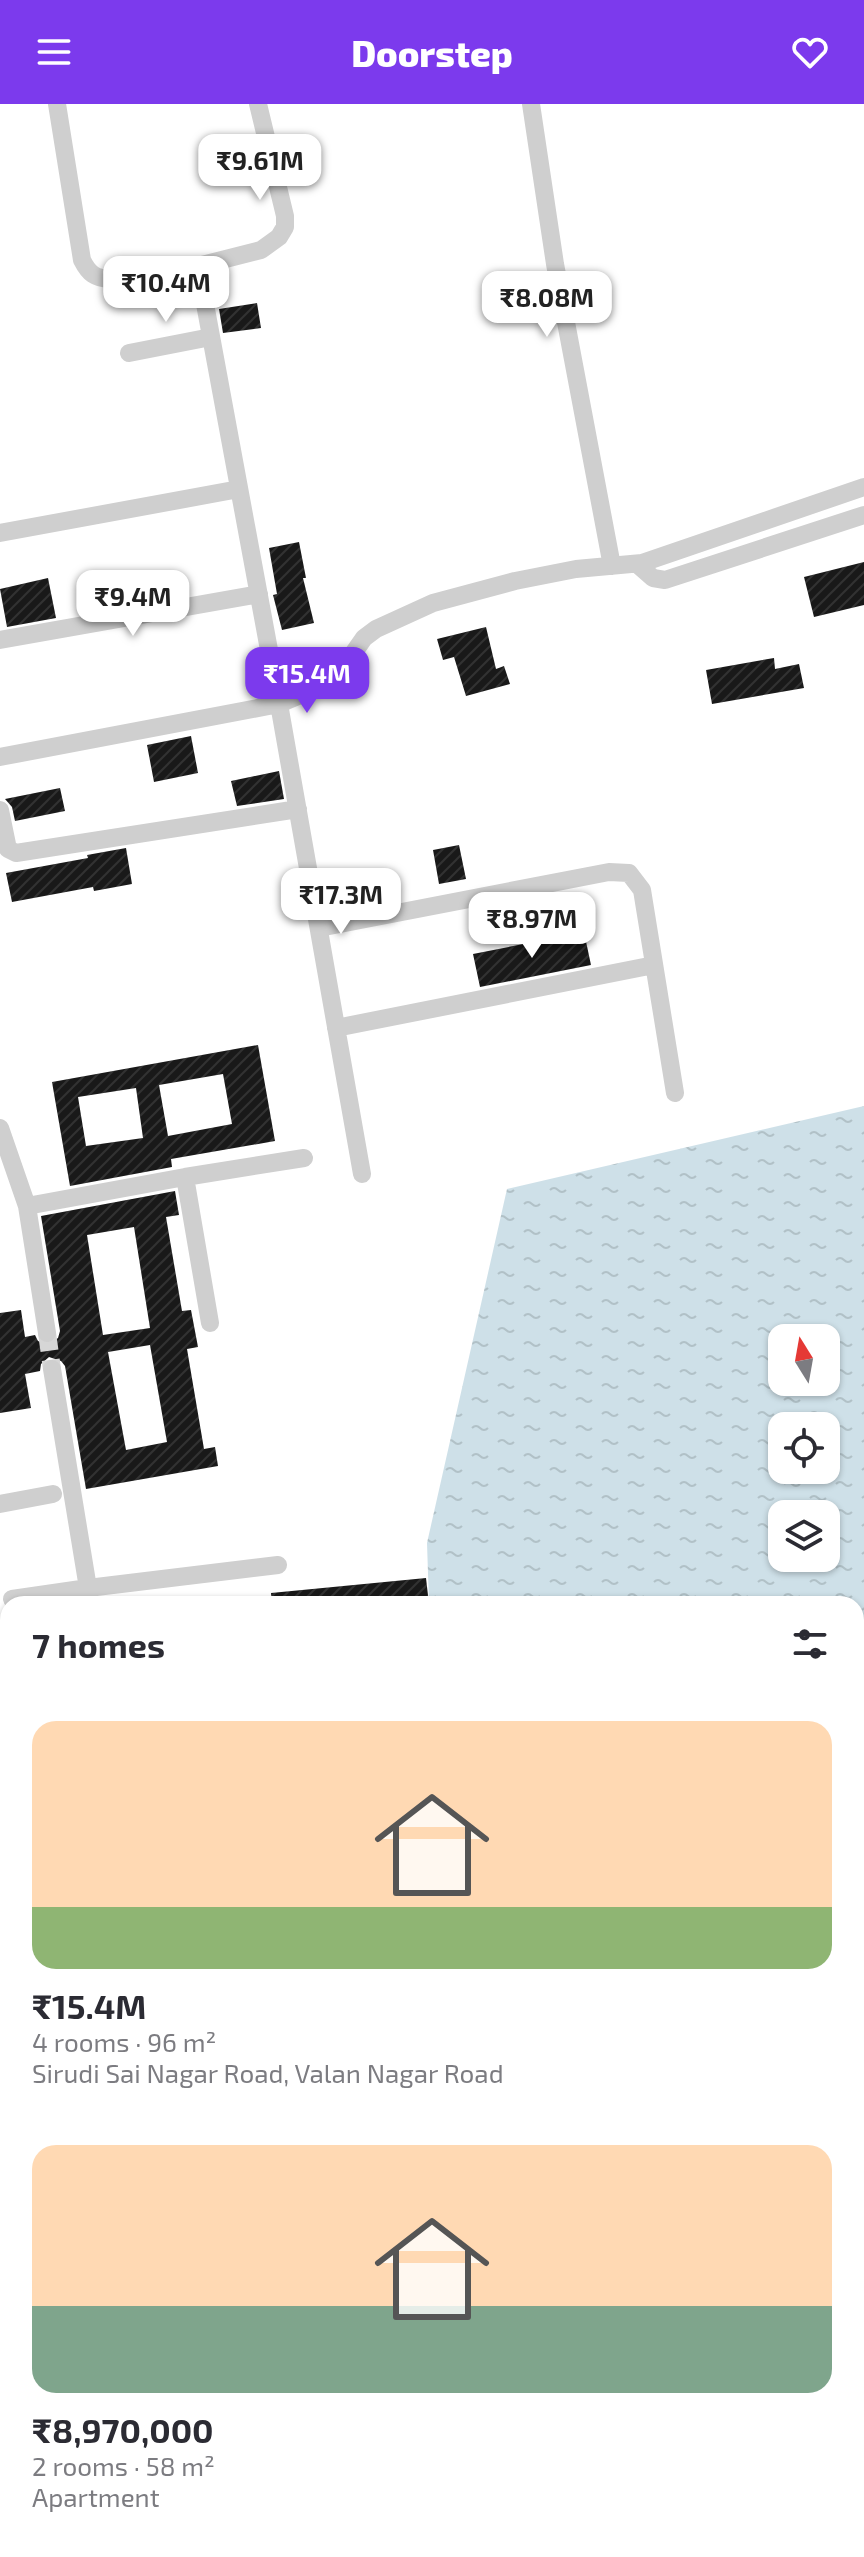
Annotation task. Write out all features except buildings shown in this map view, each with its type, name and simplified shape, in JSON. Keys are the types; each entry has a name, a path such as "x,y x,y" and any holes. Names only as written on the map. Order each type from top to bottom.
{"street":[{"path":"57,104 82,260 88,272 97,278 110,279 198,266 261,250 279,237 285,227 285,216 258,104"},
{"path":"531,104 558,279 612,566"},
{"path":"198,266 362,1174"},
{"path":"129,353 211,337"},
{"path":"0,757 279,704 322,686 350,658 364,638 400,616 433,603 515,581 576,569 637,564 864,487"},
{"path":"0,533 239,489"},
{"path":"637,564 653,578 665,580 864,515"},
{"path":"0,640 259,594"},
{"path":"0,810 8,849 16,853 298,809"},
{"path":"319,928 609,872 629,873 642,890 675,1093"},
{"path":"336,1028 654,965"},
{"path":"0,1128 27,1206 47,1333"},
{"path":"27,1206 304,1158"},
{"path":"185,1177 210,1323"},
{"path":"52,1369 88,1588"},
{"path":"0,1504 53,1494"},
{"path":"33,1596 278,1565"}],"water":[{"path":"864,1106 864,1596 429,1596 427,1543 507,1189"}],"tunnel":[{"path":"47,1333 52,1369"}]}
